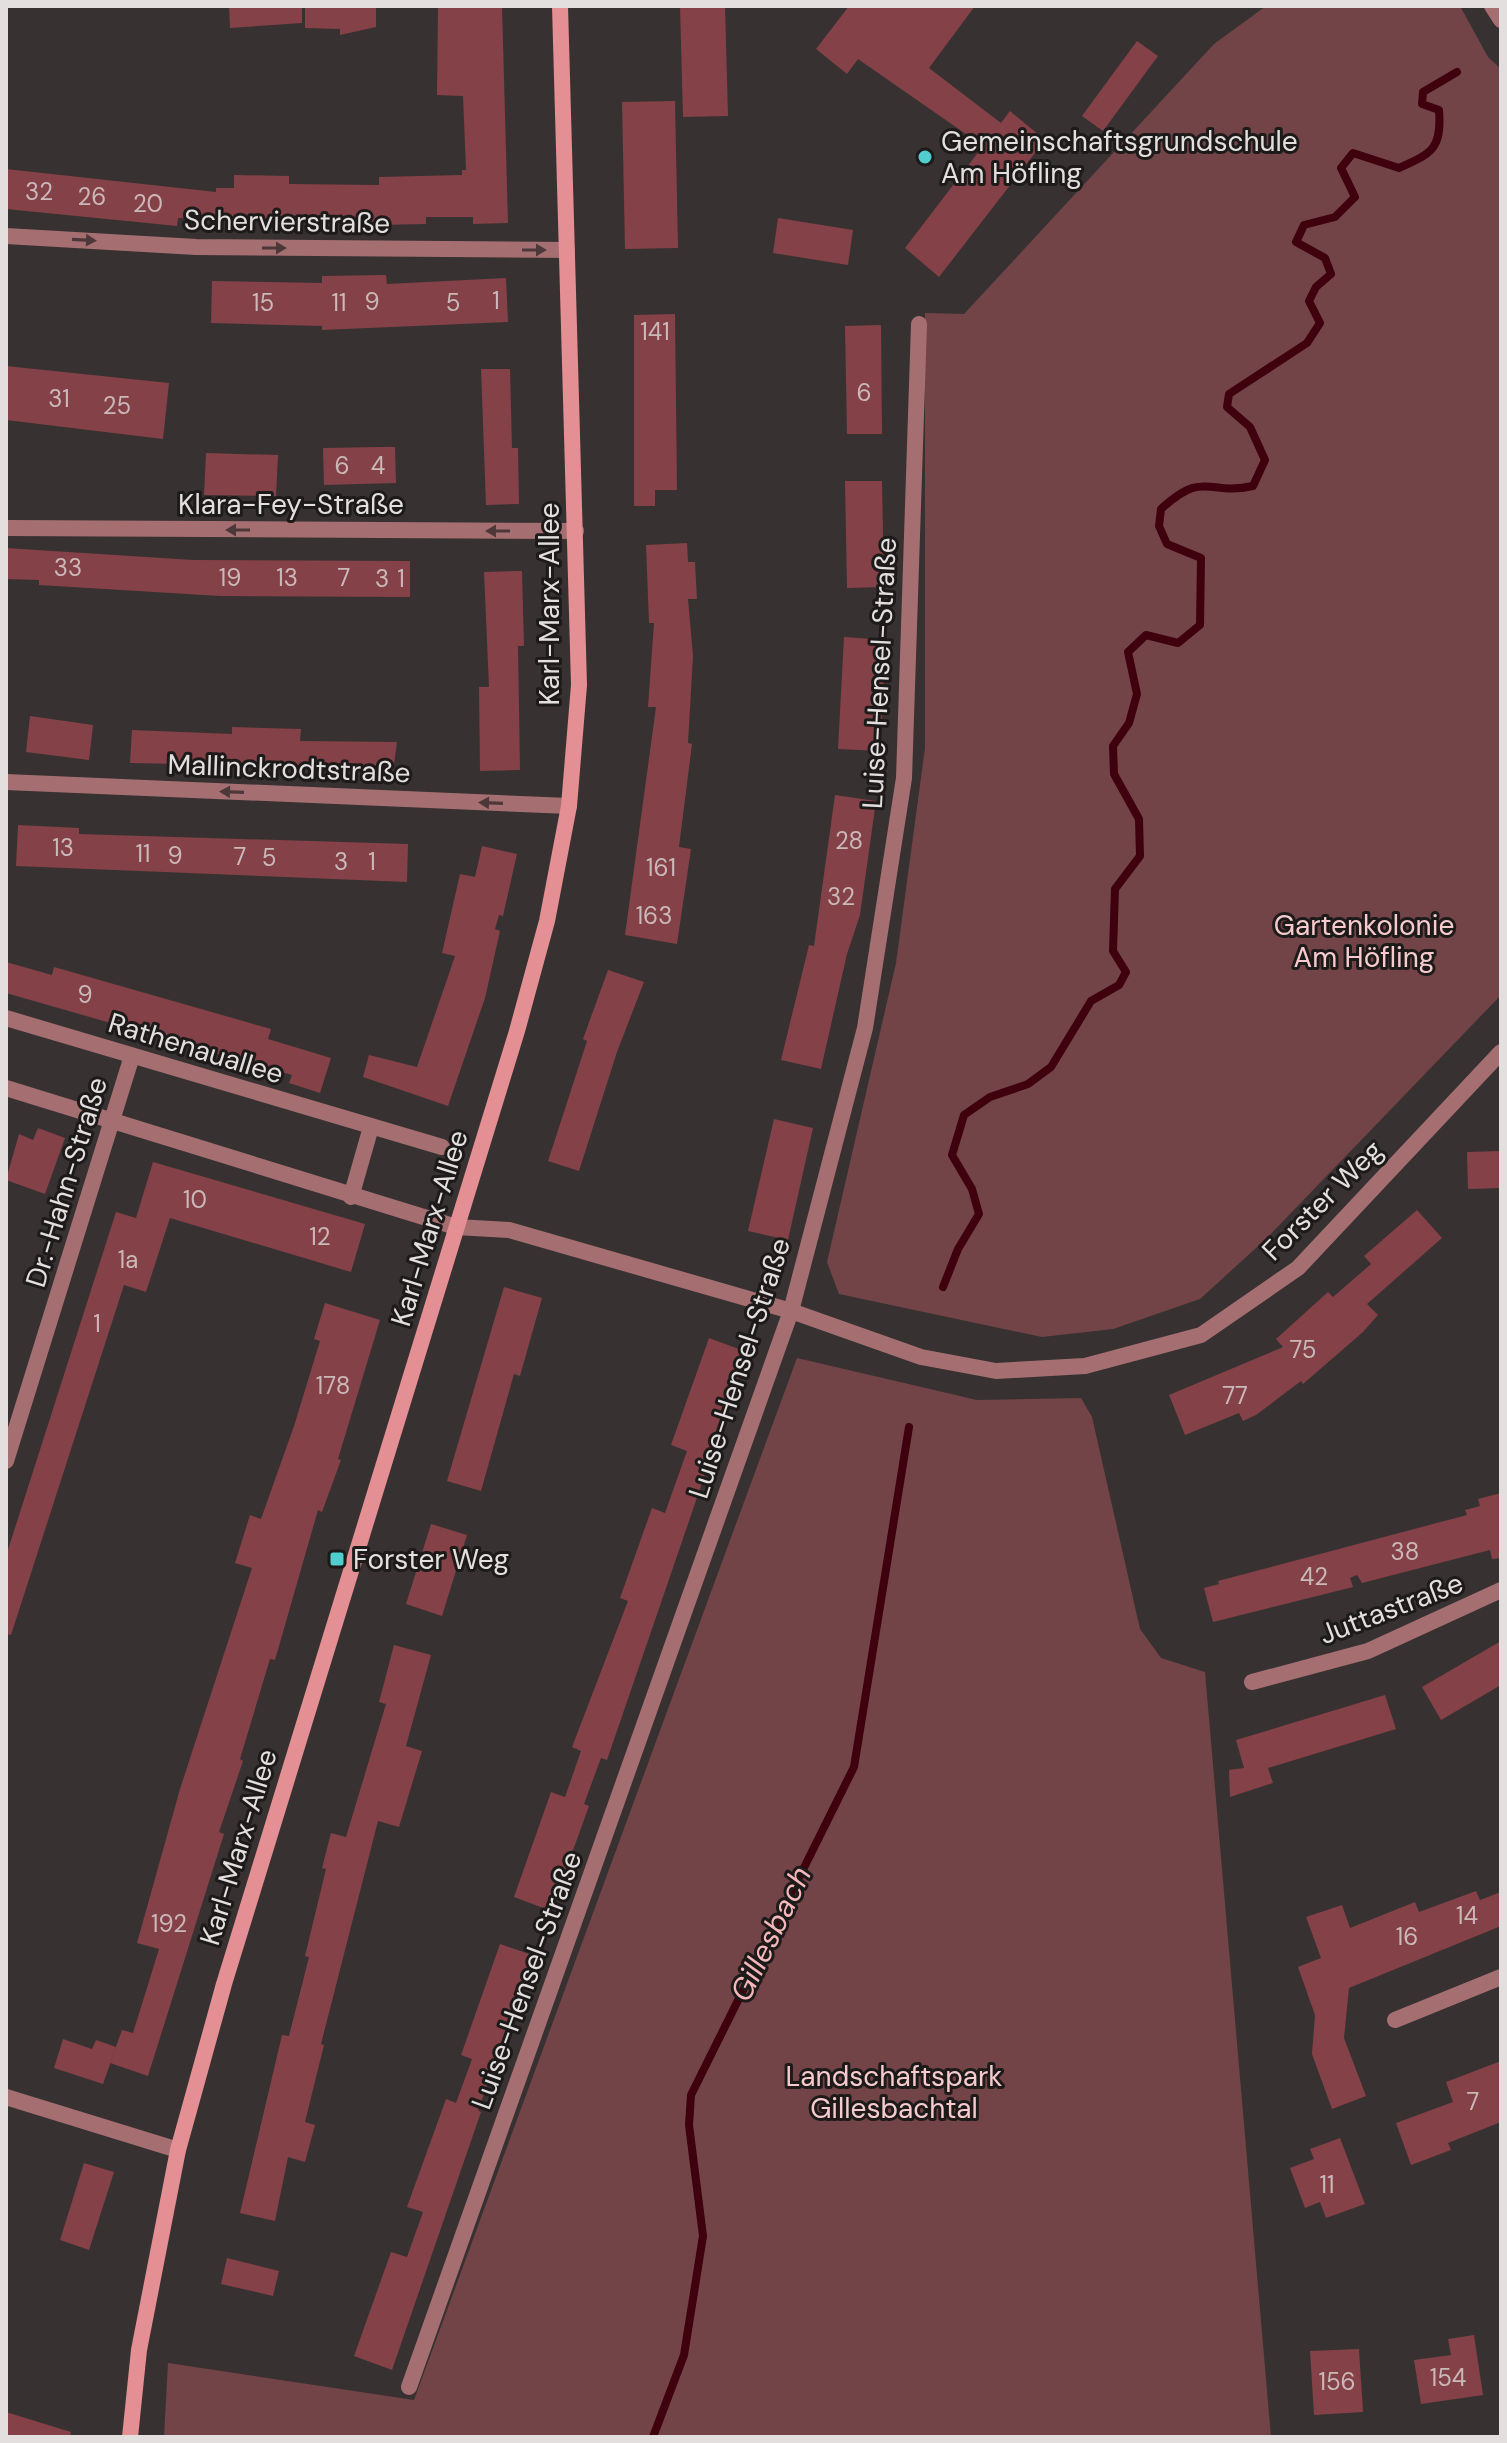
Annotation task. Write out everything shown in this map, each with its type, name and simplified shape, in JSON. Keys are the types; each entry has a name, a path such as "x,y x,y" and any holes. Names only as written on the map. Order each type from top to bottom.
{"street":[{"name":"Karl-Marx-Allee","path":"130,2437 139,2350 178,2150 224,1984 547,921 569,806 579,685 560,6"},
{"path":"1492,6 1501,20"},
{"name":"Schervierstraße","path":"6,236 196,247 567,250"},
{"name":"Luise-Hensel-Straße","path":"409,2387 791,1311 865,1028 904,778 919,324"},
{"name":"Klara-Fey-Straße","path":"6,528 576,531"},
{"name":"Mallinckrodtstraße","path":"6,782 569,806"},
{"name":"Rathenauallee","path":"6,1018 442,1147"},
{"name":"Dr.-Hahn-Straße","path":"6,1461 132,1056"},
{"name":"Forster Weg","path":"456,1227 509,1230 791,1311 921,1357 996,1371 1085,1366 1201,1335 1298,1268 1500,1056"},
{"path":"6,1088 456,1227"},
{"path":"351,1197 371,1127"},
{"name":"Juttastraße","path":"1252,1682 1368,1651 1501,1590"},
{"path":"1395,2020 1501,1977"},
{"path":"6,2097 178,2150"}],"green space":[{"name":"Gartenkolonie Am Höfling","path":"1266,6 1460,6 1488,57 1501,69 1501,995 1266,1239 1200,1299 1113,1329 1042,1337 839,1294 827,1262 896,963 925,748 925,313 964,314 1214,44"},
{"name":"Landschaftspark Gillesbachtal","path":"797,1358 977,1400 1081,1398 1092,1417 1140,1629 1161,1658 1205,1672 1271,2437 164,2437 168,2363 414,2400"}],"building":[{"path":"229,6 302,6 302,23 230,28"},
{"path":"305,6 376,6 376,27 340,35 340,29 305,28"},
{"path":"438,6 502,6 508,223 473,224 473,217 426,217 426,224 380,225 380,222 178,218 177,226 6,209 6,169 216,192 216,188 234,188 234,175 289,176 289,184 379,185 379,177 462,175 462,170 466,170 463,96 437,95"},
{"path":"680,6 725,6 728,116 683,117"},
{"path":"849,6 975,6 929,68 1001,123 1010,111 1045,140 939,277 905,248 983,146 858,59 847,74 816,49"},
{"path":"1137,41 1158,56 1103,131 1082,116"},
{"path":"675,101 678,248 625,249 622,102"},
{"path":"778,218 853,230 848,265 773,253"},
{"path":"386,275 387,284 506,278 508,322 322,330 322,326 211,323 212,281 322,283 322,276"},
{"path":"675,314 677,490 655,490 655,506 634,506 634,315"},
{"path":"881,325 882,434 847,434 845,326"},
{"path":"6,366 169,383 163,439 6,420"},
{"path":"481,369 510,369 512,448 518,448 519,504 486,505"},
{"path":"395,447 396,483 324,485 323,448"},
{"path":"206,453 278,455 276,496 204,495"},
{"path":"845,481 882,481 884,587 847,588"},
{"path":"687,543 688,562 695,562 697,599 688,599 693,656 688,743 692,744 679,847 691,849 677,944 625,935 656,707 648,707 654,623 649,623 646,545"},
{"path":"6,548 193,560 410,561 410,597 220,596 39,585 39,580 6,579"},
{"path":"522,571 524,646 518,646 520,770 480,771 479,687 489,687 484,572"},
{"path":"844,637 886,640 880,751 838,749"},
{"path":"30,716 93,725 89,760 26,752"},
{"path":"232,727 301,729 300,741 397,742 393,772 332,767 130,763 132,730 232,734"},
{"path":"835,795 876,801 860,915 847,954 821,1069 781,1060 809,945 814,946"},
{"path":"18,825 79,828 79,834 408,844 407,882 16,866"},
{"path":"482,846 517,854 503,916 499,915 495,929 500,931 485,998 448,1106 363,1077 369,1055 417,1067 455,956 442,953 460,874 475,877"},
{"path":"6,962 52,975 54,967 271,1029 268,1039 331,1058 320,1093 289,1083 292,1075 6,993"},
{"path":"608,970 644,982 617,1052 579,1171 548,1161 587,1041 583,1039"},
{"path":"774,1119 813,1128 788,1240 748,1231"},
{"path":"38,1128 65,1138 45,1194 6,1180 19,1134 33,1140"},
{"path":"1501,1151 1501,1188 1468,1189 1467,1152"},
{"path":"153,1162 365,1224 351,1272 170,1218 146,1292 124,1285 11,1635 6,1634 6,1556 116,1212 136,1218"},
{"path":"1417,1210 1442,1238 1367,1304 1378,1315 1363,1332 1303,1384 1301,1381 1256,1415 1243,1421 1239,1413 1185,1435 1169,1395 1283,1347 1276,1339 1328,1292 1333,1297 1371,1264 1364,1256"},
{"path":"504,1287 542,1298 520,1376 514,1374 481,1491 447,1481"},
{"path":"325,1303 380,1320 338,1459 341,1460 322,1512 318,1510 275,1660 270,1659 240,1759 243,1761 219,1832 224,1834 148,2076 110,2063 122,2030 133,2033 159,1949 137,1943 180,1789 252,1568 235,1563 250,1515 261,1519 294,1426 320,1341 314,1339"},
{"path":"709,1338 747,1352 607,1760 601,1758 584,1804 589,1806 551,1911 514,1897 551,1792 565,1797 581,1751 572,1747 628,1601 620,1598 652,1508 665,1513 687,1451 671,1445"},
{"path":"1501,1493 1501,1558 1492,1559 1490,1550 1362,1583 1357,1575 1350,1578 1353,1587 1213,1622 1204,1588 1219,1584 1218,1581 1467,1515 1465,1510 1480,1506 1478,1499"},
{"path":"431,1524 467,1535 442,1616 406,1604"},
{"path":"1501,1641 1501,1685 1441,1720 1422,1687"},
{"path":"394,1645 431,1655 406,1746 422,1751 399,1827 378,1821 321,2044 324,2045 305,2122 315,2125 305,2162 288,2157 275,2221 240,2213 282,2035 289,2036 309,1957 305,1956 326,1869 322,1868 331,1833 346,1837 386,1704 379,1702"},
{"path":"1385,1695 1396,1729 1268,1768 1273,1783 1230,1797 1229,1770 1244,1768 1236,1740"},
{"path":"1476,1891 1480,1900 1501,1892 1501,1926 1349,1988 1344,2038 1366,2096 1332,2109 1312,2054 1315,2015 1298,1967 1321,1958 1306,1917 1342,1905 1350,1928 1415,1902 1419,1912"},
{"path":"500,1944 535,1956 478,2110 481,2112 392,2370 354,2356 391,2252 407,2257 423,2212 407,2207 446,2099 456,2103 472,2059 461,2055"},
{"path":"63,2039 92,2049 96,2040 116,2047 103,2084 54,2068"},
{"path":"1501,2061 1501,2122 1448,2143 1451,2150 1411,2165 1396,2123 1453,2102 1446,2082"},
{"path":"1340,2138 1365,2204 1326,2218 1320,2202 1305,2208 1290,2168 1314,2159 1310,2149"},
{"path":"84,2163 114,2172 89,2250 60,2240"},
{"path":"227,2258 279,2271 273,2296 221,2284"},
{"path":"1474,2335 1483,2395 1421,2404 1414,2360 1451,2355 1448,2339"},
{"path":"1359,2349 1363,2412 1314,2415 1310,2351"},
{"path":"6,2412 71,2432 70,2437 6,2437"}],"waterway":[{"name":"Gillesbach","path":"943,1287 958,1249 979,1214 972,1189 952,1155 964,1115 990,1097 1028,1084 1051,1067 1091,1001 1119,985 1126,972 1113,951 1115,889 1140,856 1139,819 1114,774 1113,746 1129,723 1137,694 1128,652 1146,635 1178,643 1200,625 1201,558 1167,544 1159,526 1161,509 1187,490 1197,487 1253,486 1265,460 1250,427 1227,407 1229,394 1307,343 1320,323 1309,301 1316,287 1331,274 1325,258 1296,242 1304,225 1335,217 1355,197 1341,168 1353,153 1399,168 1427,153 1439,133 1439,110 1422,104 1423,92 1457,72"},
{"name":"Gillesbach","path":"653,2437 684,2355 703,2236 689,2125 691,2095 854,1767 909,1427"}],"place":[{"name":"Gemeinschaftsgrundschule Am Höfling","path":"925,157"},
{"name":"Forster Weg","path":"337,1559"}]}
